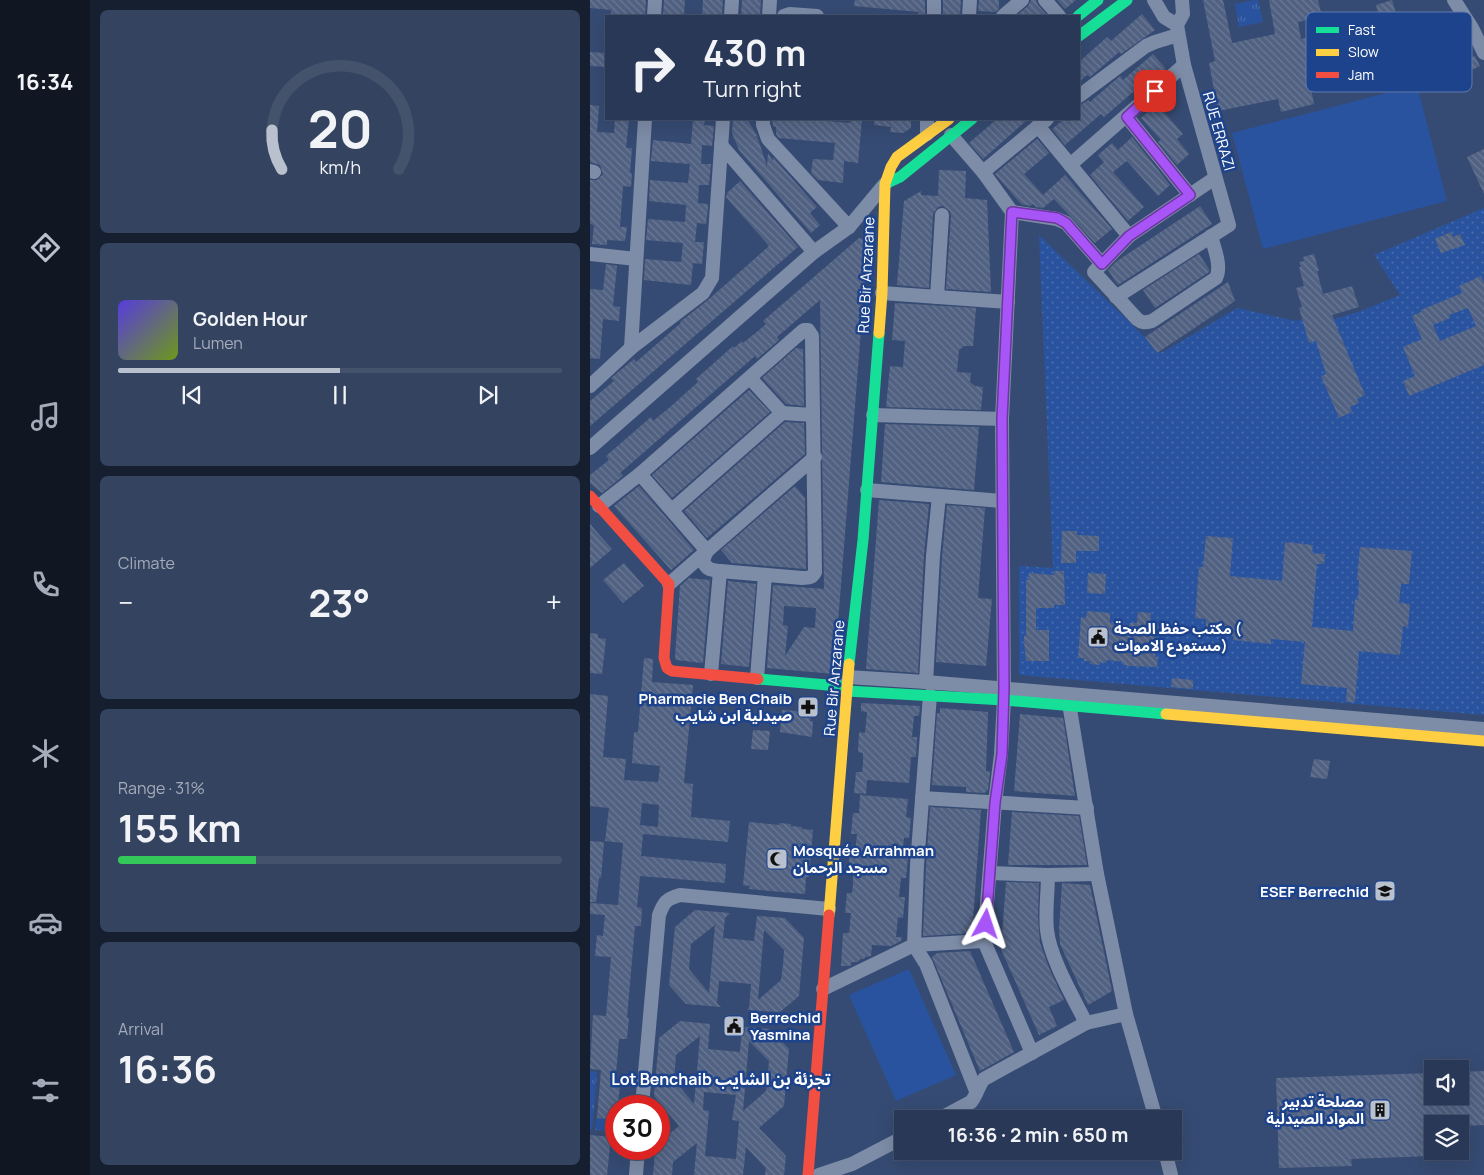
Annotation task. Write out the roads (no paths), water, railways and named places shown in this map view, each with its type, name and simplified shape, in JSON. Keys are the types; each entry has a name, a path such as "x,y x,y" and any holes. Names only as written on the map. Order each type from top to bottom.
{"street":[{"path":"654,15 655,0"},
{"path":"731,15 732,0"},
{"path":"769,15 770,0"},
{"path":"934,0 934,15"},
{"path":"970,0 970,15"},
{"path":"1004,15 1022,0"},
{"path":"1045,0 1058,15"},
{"path":"1079,15 1098,0"},
{"path":"1080,35 1127,0"},
{"path":"1154,0 1164,16 1178,30"},
{"path":"1080,95 1146,46 1178,30 1183,14 1182,0"},
{"path":"1454,0 1466,12"},
{"path":"787,15 804,15"},
{"path":"1478,25 1484,53"},
{"name":"RUE ERRAZI","path":"1116,297 1229,225 1184,65 1178,30"},
{"path":"1070,166 1184,65"},
{"path":"1127,117 1190,195"},
{"path":"630,348 645,120"},
{"path":"590,386 630,348 703,293 709,286 712,278 723,120"},
{"path":"763,120 762,124 768,139 849,227"},
{"path":"927,120 927,134"},
{"name":"Rue Bir Anzarane","path":"808,1175 845,684 867,490 873,415 882,293 886,184 891,167 897,158 948,120"},
{"path":"590,448 814,252 849,227 886,184 900,177 971,120"},
{"path":"983,172 1042,121 1070,166 1129,236"},
{"path":"951,135 983,172 1012,212 1002,419 1004,694 1002,754 995,803 984,941 1032,1053"},
{"path":"722,145 814,252"},
{"path":"1098,268 1129,236 1215,178"},
{"path":"1012,212 1057,218 1066,223 1116,297 1141,322 1152,321 1216,278 1219,273 1211,236"},
{"path":"937,297 942,215"},
{"path":"590,254 636,259"},
{"path":"882,293 1008,302"},
{"path":"707,551 702,560 704,566 709,570 808,578 816,572 812,336 808,330 804,330 798,335 640,474 595,501 669,584 664,663 672,671 1004,694 1297,719 1484,729"},
{"path":"750,378 782,413 813,416"},
{"path":"672,510 782,413"},
{"path":"873,415 1002,419"},
{"path":"669,584 815,457"},
{"path":"640,474 707,551"},
{"path":"867,490 1002,501"},
{"path":"938,496 933,556 914,945 926,964 976,1091"},
{"path":"711,674 720,571"},
{"path":"757,678 765,575"},
{"path":"1068,700 1097,874 1126,1014 1153,1110"},
{"path":"1297,719 1484,741"},
{"path":"922,798 1087,808"},
{"path":"990,873 1097,874"},
{"path":"1048,875 1046,928 1048,940 1086,1023"},
{"path":"643,1095 659,915 663,903 680,895 829,909"},
{"path":"823,989 914,945 984,941"},
{"path":"956,1110 975,1098 978,1086 984,1079 1086,1023 1126,1014"},
{"path":"819,1175 852,1164 894,1142"},
{"path":"636,1175 637,1160"},
{"path":"1167,1160 1171,1175"}],"place":[{"name":"مكتب حفظ الصحة ( مستودع الاموات)","path":"1098,637"},
{"name":"Pharmacie Ben Chaib صيدلية ابن شايب","path":"808,707"},
{"name":"Mosquée Arrahman مسجد الرحمان","path":"777,859"},
{"name":"ESEF Berrechid","path":"1385,891"},
{"name":"Berrechid Yasmina","path":"734,1026"},
{"name":"مصلحة تدبير المواد الصيدلية","path":"1380,1110"}],"district":[{"name":"Lot Benchaib تجزئة بن الشايب","path":"721,1079"}]}
